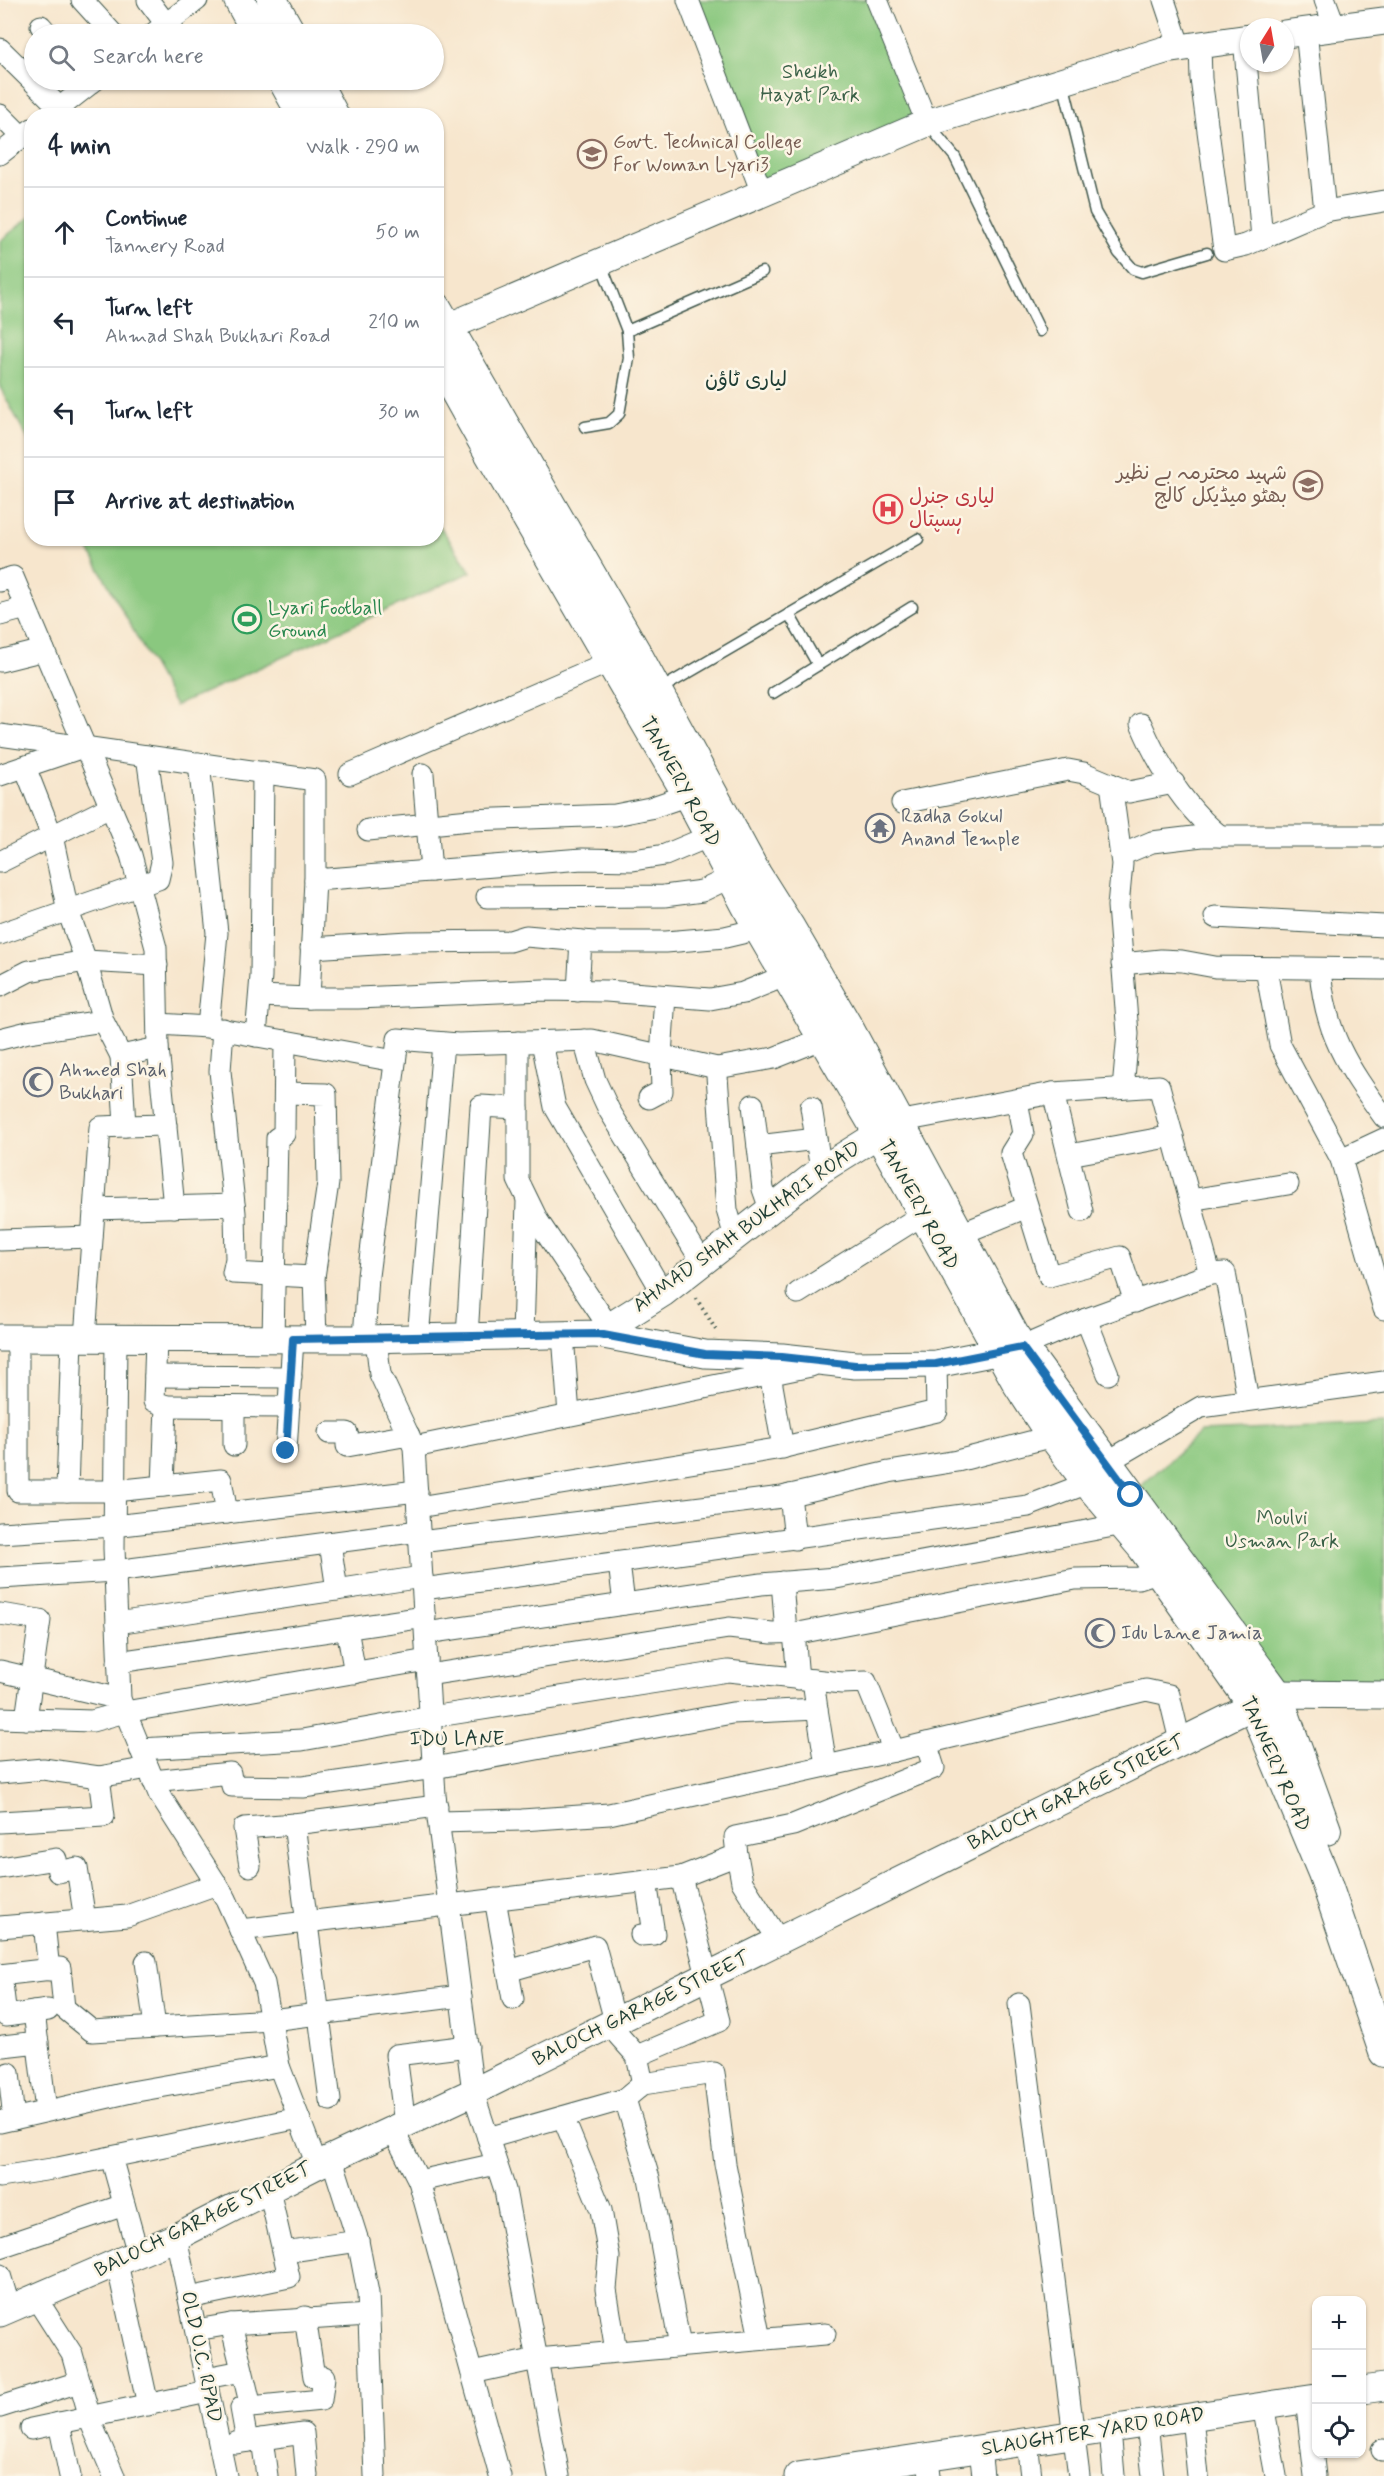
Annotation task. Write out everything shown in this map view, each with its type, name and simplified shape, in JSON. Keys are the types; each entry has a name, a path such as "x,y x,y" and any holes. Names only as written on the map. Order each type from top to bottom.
{"main road":[{"path":"239,0 252,24"},
{"path":"272,0 285,24"},
{"path":"289,90 299,108"},
{"path":"320,90 330,108"},
{"name":"TANNERY ROAD","path":"444,329 623,656 688,795 759,928 824,1038 888,1127 958,1235 1053,1436 1097,1473 1124,1524 1158,1572 1265,1699 1384,2052"},
{"name":"TANNERY ROAD","path":"444,371 489,452 623,656 657,692 756,874 850,1031 922,1215 1011,1350 1097,1473 1265,1699 1384,1994"}],"street":[{"path":"82,0 104,24"},
{"path":"148,0 157,24"},
{"path":"166,24 197,0"},
{"path":"688,0 762,193"},
{"path":"877,0 927,123"},
{"path":"1164,0 1190,46 1201,79 1224,250 1246,245 1325,210 1384,201"},
{"path":"1325,0 1335,27"},
{"path":"1325,210 1296,32 1384,21"},
{"path":"444,320 600,262 927,123 1165,50 1240,40"},
{"path":"0,49 24,77"},
{"path":"1249,72 1262,238"},
{"path":"36,90 51,108"},
{"path":"58,108 80,90"},
{"path":"0,114 24,131"},
{"path":"0,154 24,135"},
{"path":"0,581 14,577 130,855 156,948 158,1048 174,1207"},
{"path":"0,615 26,608"},
{"path":"0,662 44,650"},
{"path":"350,774 623,656"},
{"path":"1140,724 1156,759 1200,819 1220,836"},
{"path":"0,735 315,780 315,880 309,998"},
{"path":"0,775 83,747"},
{"path":"0,934 138,888 158,879 162,862 147,756"},
{"path":"199,763 217,933 215,1028 234,1205 236,1259 233,1273 314,1277"},
{"path":"25,767 52,836 68,911 86,961 103,1021 121,1056 126,1126"},
{"path":"902,803 1068,770 1084,773 1129,792 1174,783"},
{"path":"256,1036 260,996 263,772"},
{"path":"423,774 431,871"},
{"path":"1111,784 1121,855 1118,906 1128,1034 1123,1088"},
{"path":"368,830 470,820 615,815 650,808 688,795"},
{"path":"0,862 110,807"},
{"path":"315,880 582,859 633,860 665,855 710,836"},
{"path":"1121,855 1152,842 1220,836 1384,836"},
{"path":"487,897 664,896 702,891 733,876"},
{"path":"1215,917 1384,926"},
{"path":"311,948 408,942 510,941 526,936 581,941 666,942 725,937 759,928"},
{"path":"578,991 581,941"},
{"path":"1122,964 1161,960 1215,967 1384,969"},
{"path":"0,986 29,971 86,961 157,965"},
{"path":"1266,969 1280,1045 1341,1159 1384,1309"},
{"path":"1320,969 1322,995 1330,1028 1353,1075 1384,1118"},
{"path":"260,996 309,998 578,991 710,999 743,993 787,975"},
{"path":"649,1098 662,1091 661,1056 665,996"},
{"path":"0,1039 28,1032 103,1021"},
{"path":"159,1024 215,1028 395,1061"},
{"path":"560,2476 505,2190 473,2092 438,1814 418,1499 412,1441 380,1374 370,1339 368,1276 398,1040 443,1043 592,1040 717,1068 774,1058 824,1038"},
{"path":"584,1040 595,1080 682,1277"},
{"path":"285,1041 284,1134 277,1138 274,1275 294,1339"},
{"path":"518,1042 518,1180 537,1221 604,1330"},
{"path":"542,1042 548,1082 555,1107 682,1277"},
{"path":"418,1338 443,1043"},
{"path":"121,1056 158,1048"},
{"path":"717,1076 728,1210 735,1237"},
{"path":"888,1127 1053,1093 1159,1086 1210,1274"},
{"path":"285,1093 326,1094 328,1183 314,1277 294,1339 286,1451"},
{"path":"1053,1093 1082,1211"},
{"path":"1017,1100 1023,1134 1011,1153 1049,1276 1120,1257 1135,1302"},
{"path":"753,1105 763,1189 770,1209"},
{"path":"466,1337 481,1106 518,1108"},
{"path":"811,1107 821,1170"},
{"path":"68,1491 79,1338 92,1237 100,1127 166,1125"},
{"name":"AHMAD SHAH BUKHARI ROAD","path":"604,1330 682,1277 821,1170 888,1127"},
{"path":"1069,1155 1173,1136"},
{"path":"758,1146 816,1139"},
{"path":"1341,1159 1384,1139"},
{"path":"1190,1200 1288,1184"},
{"path":"523,1336 527,1197"},
{"path":"94,1209 234,1205"},
{"path":"958,1235 1027,1207"},
{"path":"798,1293 922,1215"},
{"path":"0,1240 92,1237"},
{"path":"1011,1350 1086,1319 1210,1274 1225,1272 1248,1400"},
{"path":"1086,1319 1108,1374"},
{"name":"AHMAD SHAH BUKHARI ROAD","path":"9,1338 370,1339 563,1335 604,1330 705,1354 782,1357 855,1365 936,1364 1011,1350"},
{"path":"563,1335 569,1415"},
{"path":"9,1338 9,1447 18,1491 114,1491 221,1480 227,1513"},
{"path":"116,1338 114,1526 118,1662 122,1705 159,1794 216,1884 264,1983 279,2066 299,2118 325,2162 358,2241 368,2294 375,2476"},
{"path":"156,1339 154,1401 166,1406 289,1407"},
{"path":"329,1433 346,1432 347,1446 412,1441 569,1415 828,1362"},
{"path":"0,1533 114,1526 227,1513 418,1499 783,1448 937,1412 936,1364"},
{"path":"770,1374 783,1448"},
{"path":"155,1376 291,1377"},
{"path":"117,1623 337,1590 619,1563 1028,1506 1097,1473 1201,1407 1384,1382"},
{"path":"163,1486 166,1406"},
{"path":"234,1407 234,1445"},
{"path":"0,1578 115,1570 330,1543 420,1536 790,1495 889,1472 957,1461 1053,1436"},
{"path":"790,1495 795,1539"},
{"path":"118,1662 347,1629 425,1625 624,1604 782,1582 836,1578 1124,1524"},
{"path":"330,1543 337,1590"},
{"path":"619,1563 624,1604"},
{"path":"0,1718 92,1720 122,1705 355,1673 428,1668 729,1628 790,1632 1075,1579 1139,1578 1158,1572"},
{"path":"782,1582 790,1632 817,1709 826,1765"},
{"path":"0,1614 40,1620 26,1719"},
{"path":"347,1629 355,1673"},
{"path":"0,1671 122,1705"},
{"path":"0,1773 43,1769 99,1777 147,1766 431,1717 728,1671 805,1680 867,1682 894,1751"},
{"path":"250,1866 244,1828 438,1814 522,1820 609,1814 894,1751 1146,1690 1169,1695 1180,1742"},
{"path":"1265,1699 1384,1695"},
{"name":"BALOCH GARAGE STREET","path":"5,2311 176,2237 325,2162 616,2022 1265,1699"},
{"path":"147,1766 230,1773 232,1786 303,1787 434,1768 732,1713 817,1709"},
{"path":"779,1941 742,1882 735,1837 793,1826 934,1768 926,1743"},
{"path":"0,1822 104,1816 99,1777"},
{"path":"294,1824 330,2100"},
{"path":"240,1930 681,1877 737,1855"},
{"path":"0,1868 56,1858 58,1872 77,1868 85,1920"},
{"path":"637,2056 719,2021 681,1877"},
{"path":"641,1935 654,1934 646,1881"},
{"path":"0,1927 127,1916 216,1884"},
{"path":"495,1899 513,1999"},
{"path":"44,1923 49,1970"},
{"path":"508,1971 595,1946 619,2036 637,2056 643,2084"},
{"path":"146,1962 154,2027"},
{"path":"64,2008 6,2016 0,1975 60,1968 64,2008 93,2031 271,2020 461,1996"},
{"path":"1019,2004 1079,2476"},
{"path":"34,2012 46,2111"},
{"path":"3,2046 38,2042"},
{"path":"468,2046 396,2055 399,2127 419,2181 500,2476"},
{"path":"9,2073 7,2121 131,2092 279,2066"},
{"path":"488,2138 626,2099 643,2084 714,2073 725,2164 760,2339"},
{"path":"626,2099 649,2178 680,2346"},
{"path":"563,2117 601,2210 609,2257 606,2289 616,2351"},
{"path":"0,2177 111,2157 299,2118"},
{"path":"111,2157 124,2205 128,2258 147,2405"},
{"path":"419,2181 496,2164"},
{"path":"189,2298 290,2277 269,2190"},
{"path":"0,2247 124,2205"},
{"name":"OLD U.C. RPAD","path":"176,2237 226,2476"},
{"path":"284,2252 358,2241"},
{"path":"0,2275 5,2311"},
{"path":"36,2298 72,2354 89,2416 114,2476"},
{"path":"196,2330 231,2324 368,2315"},
{"path":"267,2476 241,2408 321,2400 324,2377 314,2377 305,2318"},
{"path":"231,2324 251,2407"},
{"path":"472,2373 537,2359 825,2334"},
{"path":"30,2429 147,2405 242,2371"},
{"path":"0,2407 79,2382"},
{"path":"1366,2389 1384,2387"},
{"path":"1311,2398 1315,2476"},
{"name":"SLAUGHTER YARD ROAD","path":"798,2476 929,2466 980,2449 1311,2398"},
{"path":"1263,2406 1276,2476"},
{"path":"1192,2417 1198,2476"},
{"path":"59,2423 70,2476"},
{"path":"1147,2424 1153,2476"},
{"path":"1110,2429 1114,2476"},
{"path":"220,2445 303,2433 307,2476"},
{"path":"1027,2442 1031,2476"},
{"path":"980,2449 983,2476"}],"lane":[{"path":"1062,82 1095,212 1119,252 1133,269 1142,272 1207,253"},
{"path":"927,123 955,157 1040,332"},
{"path":"585,427 609,423 619,414 626,388 629,358 627,331 600,262"},
{"path":"627,331 762,272"},
{"path":"657,692 918,539"},
{"path":"773,693 912,607"},
{"path":"789,614 818,665"}],"path":[{"path":"682,1277 732,1356"}],"green space":[{"name":"Sheikh Hayat Park","path":"688,0 877,0 927,123 762,193"},
{"path":"24,222 24,432 0,387 0,241"},
{"name":"Lyari Football Ground","path":"444,532 471,572 175,706 87,546 444,546"},
{"name":"Moulvi Usman Park","path":"1384,1424 1384,1695 1277,1694 1131,1495 1201,1432"}],"place":[{"name":"Govt. Technical College For Woman Lyari3","path":"592,154"},
{"name":"شہید محترمہ بے نظیر بھٹو میڈیکل کالج","path":"1308,485"},
{"name":"لیاری جنرل ہسپتال","path":"888,509"},
{"name":"Lyari Football Ground","path":"247,619"},
{"name":"Radha Gokul Anand Temple","path":"880,828"},
{"name":"Ahmed Shah Bukhari","path":"38,1082"},
{"name":"Idu Lane Jamia","path":"1100,1633"}],"district":[{"name":"لیاری ٹاؤن","path":"746,380"},
{"name":"IDU LANE","path":"457,1739"}],"route":[{"path":"286,1451 293,1339 598,1334 705,1354 782,1357 855,1365 936,1364 1022,1347 1131,1495"}]}
